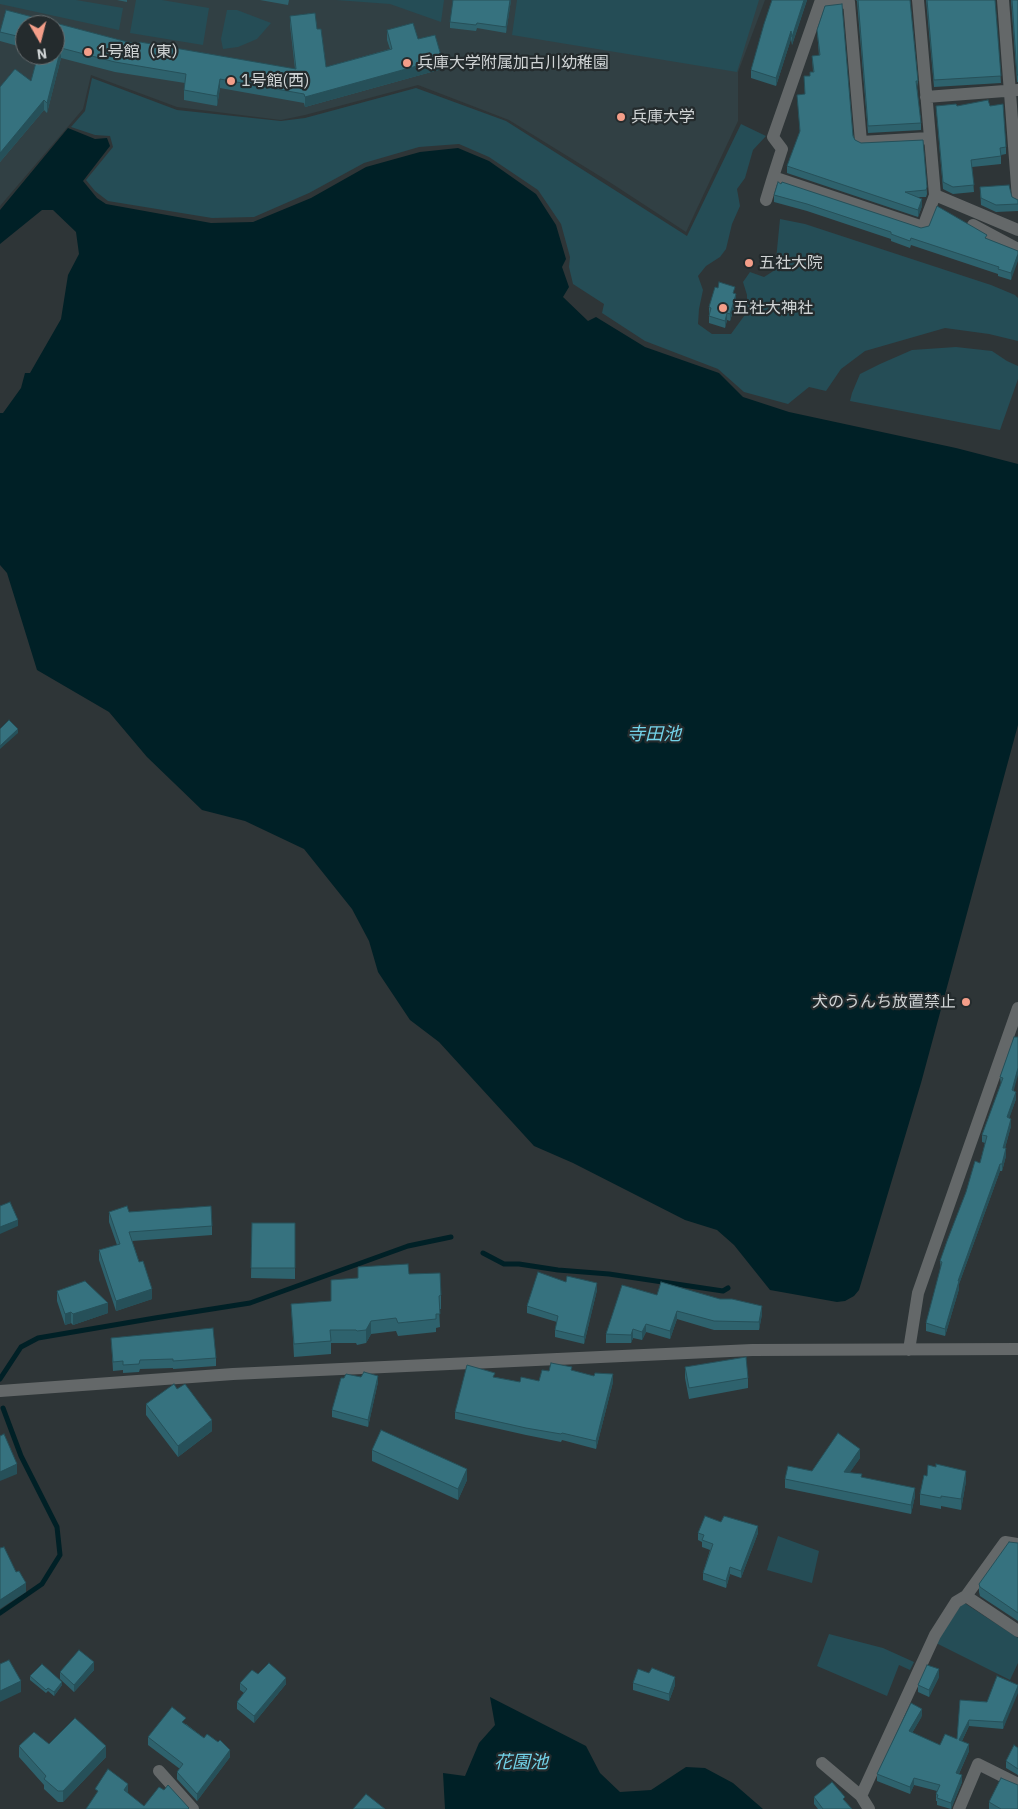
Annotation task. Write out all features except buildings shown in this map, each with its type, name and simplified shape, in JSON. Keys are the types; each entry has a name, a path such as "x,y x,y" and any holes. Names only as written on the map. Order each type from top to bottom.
{"street":[{"path":"773,177 923,227 935,195 918,0"},
{"path":"1003,0 1014,90 1018,199"},
{"path":"766,200 782,149 773,137 820,2 849,2 861,142 929,138"},
{"path":"926,97 1014,90"},
{"path":"935,195 1018,230"},
{"path":"973,226 1018,249"},
{"path":"909,1350 918,1293 1018,1008"},
{"path":"0,1391 233,1374 732,1351 1018,1349"},
{"path":"861,1796 935,1635 956,1602 966,1596 1005,1542 1018,1544"},
{"path":"966,1596 1018,1631"},
{"path":"822,1764 861,1796 869,1809"},
{"path":"959,1809 978,1764 1018,1784"},
{"path":"159,1771 193,1809"}],"shaded area":[{"name":"兵庫大学","path":"0,0 765,0 738,72 738,121 686,232 509,120 418,85 281,120 177,107 91,75 83,109 0,206"},
{"path":"0,0 76,0 123,8 119,30 65,18 65,15 50,15 0,4"},
{"path":"136,0 162,0 209,8 203,45 130,33"},
{"path":"336,0 444,0 441,22 390,4"},
{"path":"517,0 759,0 737,72 512,35"},
{"path":"227,10 237,10 271,23 257,39 238,47 223,49 221,39"},
{"path":"92,78 177,110 281,121 305,118 416,88 506,121 687,236 741,124 766,136 753,150 745,178 737,189 740,206 732,224 726,249 720,257 706,266 698,276 703,290 698,324 712,334 731,334 747,312 747,295 743,282 750,272 764,277 775,270 780,219 805,224 991,285 1015,295 1018,298 1018,341 989,334 945,328 865,351 841,369 826,391 809,387 788,404 744,392 718,369 645,341 602,313 604,304 573,284 569,267 570,257 561,224 538,190 489,157 459,144 419,147 364,163 309,193 254,217 212,218 108,201 95,191 86,180 113,147 110,136 95,135 71,127 85,111"},
{"path":"956,347 992,351 1018,366 1018,379 1000,430 850,401 860,374 912,350"},
{"path":"778,1536 819,1551 812,1583 767,1570"},
{"path":"963,1602 1018,1638 1018,1663 1010,1680 936,1643"},
{"path":"829,1634 883,1648 914,1662 910,1670 899,1665 887,1696 817,1666"}],"water":[{"name":"寺田池","path":"68,128 95,139 107,138 110,146 83,181 97,198 106,204 211,223 253,222 311,198 366,167 420,152 458,148 489,161 536,194 556,225 566,259 562,267 569,287 563,297 588,321 596,317 645,347 719,373 743,397 789,412 956,448 1018,464 1018,725 921,1083 859,1290 854,1296 845,1301 837,1302 770,1290 734,1245 717,1230 685,1220 573,1163 534,1146 439,1042 410,1020 378,972 369,941 352,909 304,849 245,821 202,810 147,757 109,712 37,670 7,573 0,565 0,413 3,413 21,388 25,373 30,373 61,319 68,275 79,254 76,232 53,210 42,210 0,244 0,210"},
{"name":"花園池","path":"490,1697 586,1746 600,1773 620,1792 651,1790 686,1767 705,1768 733,1783 763,1809 445,1809 443,1773 465,1776 479,1743 495,1725"}],"waterway":[{"path":"0,1379 21,1347 38,1338 250,1303 408,1246 451,1237"},
{"path":"483,1253 504,1264 609,1274 723,1291 728,1288"},
{"path":"0,1613 42,1584 60,1555 57,1527 21,1456 3,1408"}],"place":[{"name":"1号館（東）","path":"88,52"},
{"name":"兵庫大学附属加古川幼稚園","path":"407,63"},
{"name":"1号館(西)","path":"231,81"},
{"name":"兵庫大学","path":"621,117"},
{"name":"五社大院","path":"749,263"},
{"name":"五社大神社","path":"723,308"},
{"name":"犬のうんち放置禁止","path":"966,1002"}]}
